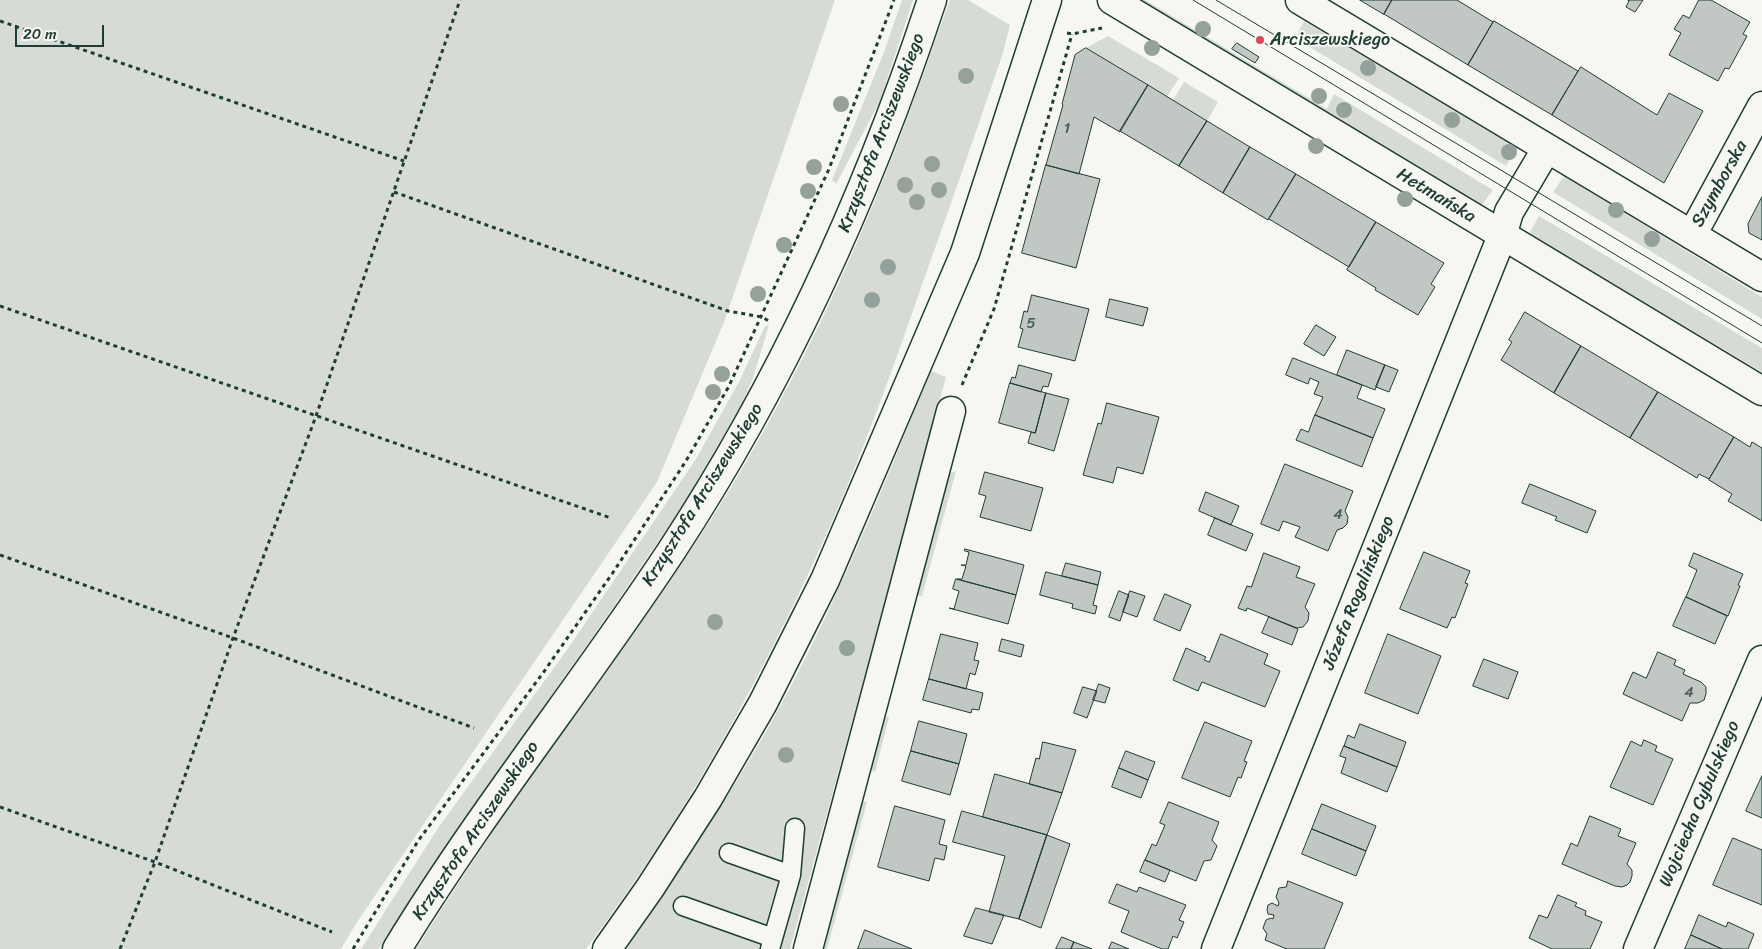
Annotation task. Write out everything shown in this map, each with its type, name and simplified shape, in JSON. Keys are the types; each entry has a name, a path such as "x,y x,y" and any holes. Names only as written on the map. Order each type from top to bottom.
{"main road":[{"name":"Krzysztofa Arciszewskiego","path":"397,949 495,800 677,543 752,419 798,332 866,181 912,61 932,0"},
{"name":"Hetmańska","path":"1112,0 1762,392"},
{"path":"1300,0 1762,277"},
{"path":"607,949 650,888 708,798 763,703 825,580 965,253 1040,8"},
{"name":"Szymborska","path":"1692,235 1762,106"},
{"name":"Józefa Rogalińskiego","path":"1216,949 1502,236 1509,212 1547,148"},
{"path":"808,949 951,411"},
{"name":"Wojciecha Cybulskiego","path":"1638,949 1762,660"}],"lane":[{"path":"683,906 771,943 791,875 795,828"},
{"path":"729,852 791,875"}],"path":[{"path":"120,949 155,862 232,638 316,416 460,0"},
{"path":"353,949 418,841 549,665 614,571 686,461 729,386 829,169 894,0"},
{"path":"0,21 404,161"},
{"path":"951,411 994,310 1072,34"},
{"path":"394,192 728,312 762,317 798,332"},
{"path":"0,306 612,518"},
{"path":"0,555 232,638 474,728"},
{"path":"0,807 155,862 332,932"}],"shaded area":[{"path":"0,0 835,0 724,322 657,482 357,922 341,949 0,949"},
{"path":"902,0 913,0 880,101 836,184 832,180 884,52"},
{"path":"950,0 968,0 1010,25 1003,53 892,369 846,488 781,630 722,740 658,847 586,949 416,949 502,818 687,556 757,444 798,367 854,250 912,106"},
{"path":"1139,0 1145,0 1327,109 1334,94 1493,190 1482,205"},
{"path":"1304,21 1517,148 1506,166 1295,38"},
{"path":"1108,36 1179,78 1167,97 1086,48"},
{"path":"1184,82 1218,102 1207,121 1173,100"},
{"path":"1564,176 1762,297 1762,319 1553,192"},
{"path":"1539,216 1762,348 1762,372 1529,234"},
{"path":"769,325 753,378 742,403 682,507 438,858 379,949 361,949 438,828 569,647 696,459 740,380 765,326"},
{"path":"931,371 946,377 790,949 624,949 699,841 746,766 789,690 842,582"},
{"path":"956,471 922,596 917,595 950,473"},
{"path":"885,716 889,717 875,772 870,770"},
{"path":"862,801 867,802 827,949 822,949"}],"building":[{"path":"1360,0 1392,0 1384,14"},
{"path":"1392,0 1457,0 1493,22 1468,65 1384,14"},
{"path":"1628,0 1643,0 1635,12 1626,7"},
{"path":"1699,0 1711,0 1750,22 1743,34 1747,36 1729,69 1725,68 1718,81 1669,55 1681,33 1674,29 1683,15 1689,18"},
{"path":"1494,21 1578,71 1552,115 1468,65"},
{"path":"1237,43 1259,57 1255,63 1232,49"},
{"path":"1086,48 1148,85 1120,132 1094,117 1079,174 1046,165 1075,55"},
{"path":"1581,67 1657,115 1669,93 1703,111 1664,183 1552,115"},
{"path":"1148,85 1207,121 1179,166 1120,131"},
{"path":"1207,121 1250,147 1223,193 1179,166"},
{"path":"1250,147 1296,174 1268,220 1223,193"},
{"path":"1046,165 1100,179 1076,268 1022,253"},
{"path":"1296,174 1376,222 1349,267 1269,219"},
{"path":"1762,197 1762,240 1749,233 1748,224"},
{"path":"1376,222 1444,263 1431,284 1435,287 1418,315 1375,290 1376,288 1347,270"},
{"path":"1032,295 1089,309 1075,361 1018,347 1023,329 1020,328 1024,311 1027,312"},
{"path":"1110,299 1148,308 1143,326 1106,317"},
{"path":"1525,312 1581,346 1554,393 1501,360 1512,342 1509,340"},
{"path":"1316,325 1336,337 1324,356 1304,344"},
{"path":"1581,346 1658,392 1630,438 1554,393"},
{"path":"1347,350 1385,365 1375,390 1337,375"},
{"path":"1293,358 1362,385 1357,398 1385,409 1373,438 1315,415 1323,397 1314,394 1319,382 1310,378 1308,384 1286,375"},
{"path":"1019,365 1052,374 1048,387 1043,386 1041,392 1010,383 1012,377 1015,378"},
{"path":"1385,365 1398,370 1389,392 1376,387"},
{"path":"1010,383 1046,393 1035,433 999,423"},
{"path":"1658,392 1734,437 1709,479 1699,474 1697,478 1630,438"},
{"path":"1046,393 1069,399 1054,451 1028,443 1031,432 1035,433"},
{"path":"1107,403 1159,417 1143,474 1117,467 1113,483 1083,475 1098,423 1101,424"},
{"path":"1315,415 1373,438 1362,467 1296,440 1301,429 1308,432"},
{"path":"1734,437 1750,447 1752,442 1762,448 1762,521 1728,501 1732,494 1709,480"},
{"path":"1285,464 1353,491 1345,511 1348,517 1347,524 1337,530 1328,551 1295,537 1300,527 1283,521 1279,531 1261,524"},
{"path":"985,472 1043,488 1031,531 980,517 986,496 979,494"},
{"path":"1530,484 1596,511 1587,533 1555,520 1557,517 1522,503"},
{"path":"1206,492 1239,506 1231,525 1199,511"},
{"path":"1215,518 1253,534 1246,551 1208,535"},
{"path":"965,549 1024,565 1016,595 957,579 962,579 966,566 961,565 966,565 969,552 965,551"},
{"path":"1424,552 1470,571 1465,583 1468,584 1455,618 1452,617 1447,628 1400,609"},
{"path":"1264,553 1300,567 1296,577 1315,584 1305,607 1309,613 1308,621 1303,627 1297,628 1247,608 1246,611 1238,608 1247,586 1251,587"},
{"path":"1694,553 1743,574 1728,616 1686,597 1697,570 1689,566"},
{"path":"1066,563 1101,572 1098,585 1062,576"},
{"path":"1046,572 1098,585 1093,605 1097,606 1095,614 1072,608 1073,604 1040,595"},
{"path":"956,579 1016,595 1008,624 949,608 954,609 959,591 953,589"},
{"path":"1119,591 1129,595 1120,621 1109,617"},
{"path":"1130,591 1145,596 1137,617 1123,612"},
{"path":"1165,594 1191,605 1180,631 1154,620"},
{"path":"1686,597 1727,616 1715,644 1673,626"},
{"path":"1269,617 1298,629 1292,645 1262,633"},
{"path":"941,634 978,643 974,660 979,661 975,675 970,673 966,689 929,679"},
{"path":"1221,634 1268,654 1264,664 1280,671 1265,707 1202,682 1198,691 1173,680 1186,648 1206,657 1204,660 1209,662"},
{"path":"1388,634 1441,656 1418,714 1365,693"},
{"path":"1002,639 1024,645 1021,657 999,651"},
{"path":"1658,652 1676,660 1674,665 1685,670 1683,674 1701,682 1706,687 1704,700 1698,703 1690,703 1682,721 1623,694 1633,672 1646,678"},
{"path":"1484,659 1518,672 1508,699 1473,686"},
{"path":"929,679 983,693 979,710 972,709 971,713 923,700"},
{"path":"1099,684 1110,688 1105,703 1093,700"},
{"path":"1083,687 1097,691 1087,718 1074,713"},
{"path":"919,721 967,734 959,764 911,751"},
{"path":"1205,722 1252,741 1244,761 1247,762 1241,778 1238,777 1230,797 1182,778"},
{"path":"1360,724 1406,742 1397,767 1344,746 1348,735 1354,738"},
{"path":"1644,740 1657,746 1655,751 1673,759 1653,805 1610,787 1631,741 1641,746"},
{"path":"1043,742 1076,750 1062,793 1029,784 1036,758 1039,759"},
{"path":"1344,746 1397,767 1387,792 1341,773 1346,758 1340,756"},
{"path":"911,751 959,764 950,795 902,781"},
{"path":"1126,751 1155,762 1148,780 1119,768"},
{"path":"1119,768 1148,780 1141,798 1112,787"},
{"path":"995,774 1062,793 1047,835 983,817"},
{"path":"1762,776 1762,818 1746,811"},
{"path":"1169,802 1219,822 1212,840 1217,846 1211,860 1204,861 1196,881 1145,860 1152,844 1156,846 1165,825 1160,823"},
{"path":"1322,804 1376,826 1366,851 1312,829"},
{"path":"895,806 945,820 939,844 947,846 944,860 935,858 929,881 878,867"},
{"path":"962,811 1047,835 1019,919 989,912 1005,856 953,842"},
{"path":"1590,816 1621,829 1618,836 1636,843 1627,864 1632,870 1632,876 1627,885 1622,887 1615,886 1562,864 1571,843 1577,846"},
{"path":"1312,829 1366,851 1356,876 1302,854"},
{"path":"1047,835 1070,844 1041,928 1019,919"},
{"path":"1733,838 1762,850 1762,905 1713,885"},
{"path":"1145,860 1170,870 1165,882 1140,872"},
{"path":"1288,881 1343,903 1324,949 1287,949 1265,940 1267,934 1263,928 1266,920 1273,919 1274,915 1268,914 1268,905 1272,903 1278,906 1279,903 1276,897 1279,888 1286,887"},
{"path":"1117,884 1137,892 1139,887 1186,905 1179,920 1184,922 1177,938 1173,936 1168,949 1162,949 1121,932 1129,911 1109,903"},
{"path":"1558,895 1577,903 1575,906 1586,911 1585,915 1602,922 1590,949 1552,949 1529,938 1539,915 1547,918"},
{"path":"976,908 1004,915 992,944 964,936"},
{"path":"1699,915 1726,927 1728,922 1754,934 1748,949 1722,949 1691,935"},
{"path":"865,930 912,949 858,949"},
{"path":"1691,935 1722,949 1685,949"},
{"path":"1062,937 1074,942 1071,949 1056,949"},
{"path":"1074,942 1092,949 1071,949"},
{"path":"1112,942 1129,949 1109,949"}],"tram line":[{"path":"1193,0 1762,343"},
{"path":"1216,0 1762,326"}],"place":[{"name":"Arciszewskiego","path":"1260,40"}]}
